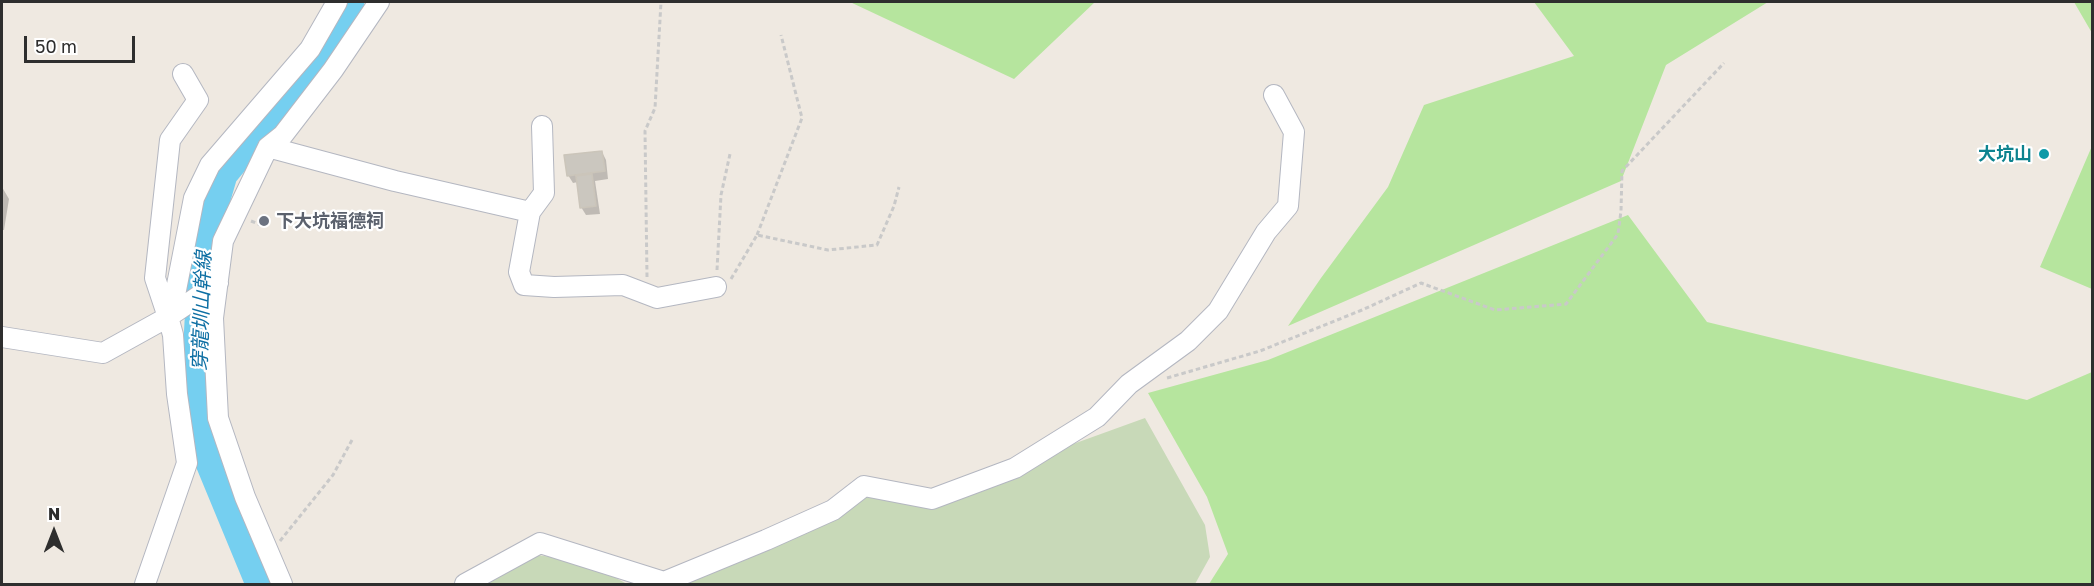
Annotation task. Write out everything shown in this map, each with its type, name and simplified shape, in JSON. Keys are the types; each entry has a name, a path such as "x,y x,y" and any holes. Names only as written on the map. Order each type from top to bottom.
{"street":[{"path":"168,317 176,290 194,198 210,165 310,49 337,2"},
{"path":"282,585 245,497 218,418 213,318 223,241 268,147 283,135 319,88 379,2"},
{"path":"145,585 187,463 177,394 173,335 155,278 170,140 198,100 183,74"},
{"path":"465,585 540,543 664,582 833,510 864,486 932,499 1015,468 1097,417 1129,384 1188,340 1218,311 1266,232 1288,206 1294,132 1274,95"},
{"path":"542,126 544,193 530,212 519,272 524,285 554,287 623,285 657,298 716,287"},
{"path":"268,147 395,181 530,212"},
{"path":"2,337 103,353 168,317 218,282"}],"path":[{"path":"657,298 647,278 645,131 655,108 661,2"},
{"path":"716,287 732,278 757,235 802,118 781,35"},
{"path":"1159,381 1260,351 1362,310 1421,282 1495,310 1566,304 1618,234 1622,171 1724,63"},
{"path":"716,287 721,195 730,154"},
{"path":"757,235 828,250 877,245 894,206 899,187"},
{"path":"269,554 333,475 352,440"}],"green space":[{"path":"850,2 1095,2 1014,79"},
{"path":"1534,2 1768,2 1666,65 1621,181 1288,326 1388,187 1424,105 1574,56"},
{"path":"2074,2 2092,2 2092,33"},
{"path":"2092,146 2092,289 2040,267"},
{"path":"1628,215 1707,322 2027,400 2092,372 2092,584 1209,584 1228,554 1207,497 1148,393 1268,360"},
{"path":"1145,418 1205,525 1210,557 1195,584 673,584 865,497 924,498"},
{"path":"536,555 585,561 627,584 478,584"}],"building":[{"path":"602,151 605,171 567,176 564,155"},
{"path":"592,174 596,206 580,208 576,176"}],"waterway":[{"name":"穿龍圳山幹線","path":"259,584 209,463 196,359 202,250 224,175 320,59 351,2"}],"place":[{"name":"大坑山","path":"2044,154"},
{"name":"下大坑福德祠","path":"264,221"}]}
